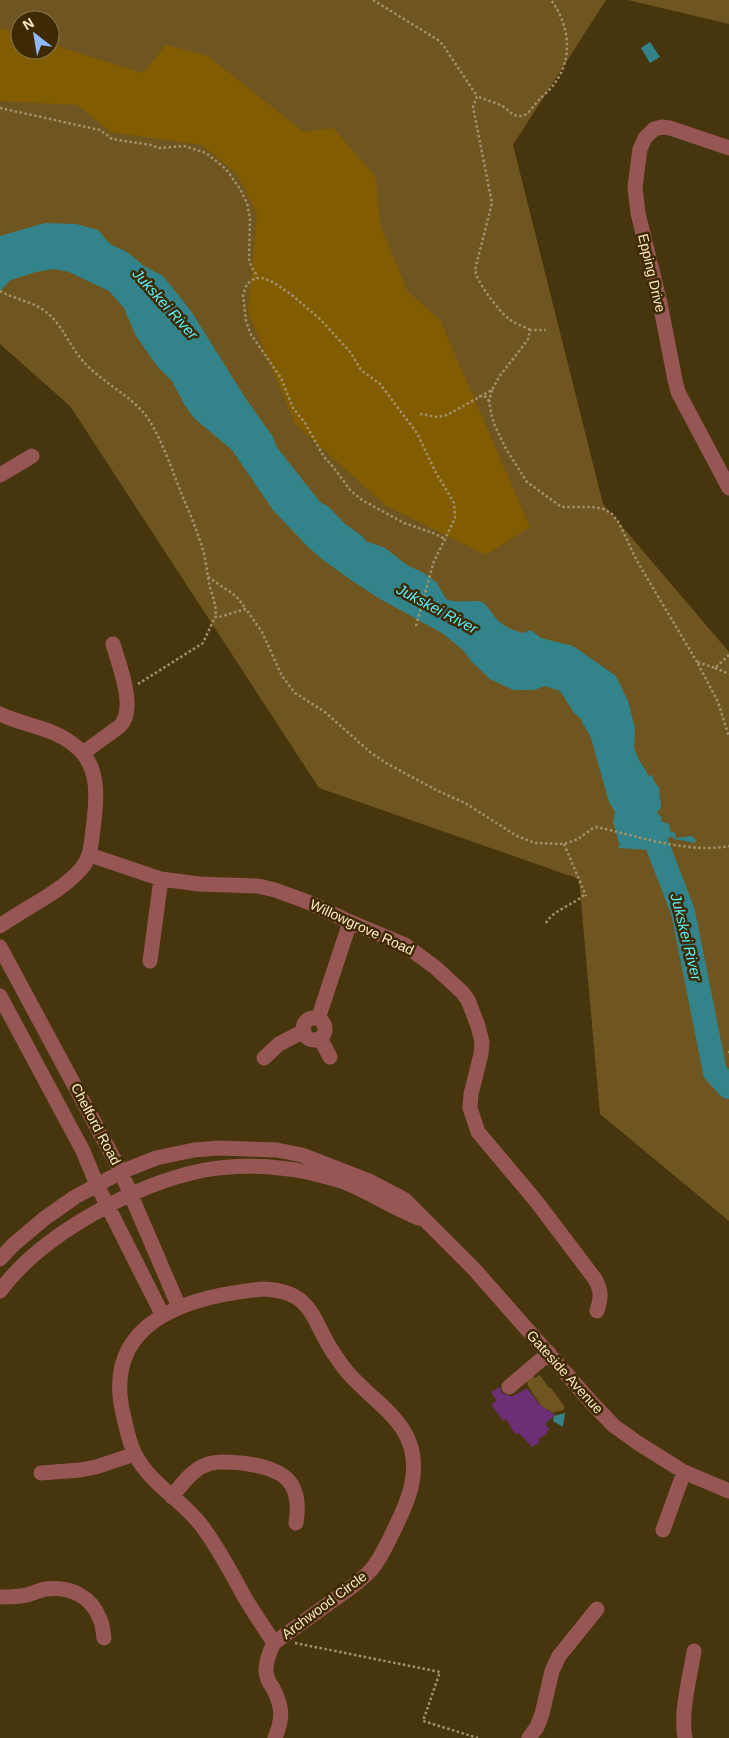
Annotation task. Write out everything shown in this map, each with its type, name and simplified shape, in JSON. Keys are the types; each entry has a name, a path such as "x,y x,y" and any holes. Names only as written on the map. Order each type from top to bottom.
{"street":[{"name":"Epping Drive","path":"729,148 670,128 654,129 642,142 635,187 638,213 676,386 729,488"},
{"path":"0,475 32,456"},
{"path":"83,753 125,722 128,707 113,644"},
{"path":"0,714 50,731 74,745 83,753 94,776 96,788 96,807 90,855 83,868 59,888 0,926"},
{"name":"Willowgrove Road","path":"90,855 161,879 199,884 258,886 275,890 308,902 405,945 418,953 443,974 468,1000 475,1014 482,1042 481,1054 471,1094 470,1108 472,1119 485,1142 536,1201 596,1279 600,1288 601,1298 597,1311"},
{"path":"150,961 161,879"},
{"path":"318,1019 350,922"},
{"name":"Chelford Road","path":"0,946 121,1172 179,1307"},
{"name":"Chelford Road","path":"0,996 83,1151 97,1185 162,1314"},
{"path":"314,1018 321,1021 324,1028 323,1035 312,1040 305,1035 304,1031 303,1028 307,1021 314,1018"},
{"path":"264,1058 279,1044 304,1031"},
{"path":"320,1038 330,1057"},
{"name":"Gateside Avenue","path":"0,1259 13,1244 75,1197 121,1172 156,1158 194,1150 220,1148 277,1150 302,1154 385,1188 405,1200 474,1269 614,1426 684,1472 729,1491"},
{"name":"Gateside Avenue","path":"0,1291 23,1264 61,1233 108,1206 132,1195 184,1175 207,1170 259,1167 288,1169 342,1181 425,1220"},
{"path":"124,1238 144,1228"},
{"name":"Archwood Circle","path":"278,1289 291,1293 309,1309 335,1356 346,1370 398,1422 411,1446 414,1464 410,1492 381,1555 358,1583 276,1641 208,1534 190,1511 152,1478 135,1454 127,1433 119,1394 122,1364 127,1350 137,1336 162,1314 179,1307 245,1290 278,1289"},
{"path":"508,1387 549,1353"},
{"path":"41,1472 80,1470 135,1454"},
{"path":"172,1497 188,1476 200,1467 213,1462 224,1461 254,1464 281,1473 289,1481 298,1500 296,1523"},
{"path":"664,1530 684,1472"},
{"path":"0,1598 28,1595 44,1589 71,1590 82,1595 96,1612 100,1619 104,1638"},
{"path":"528,1738 542,1714 552,1671 560,1656 596,1609"},
{"path":"275,1738 282,1717 281,1706 266,1672 267,1660 276,1641"},
{"path":"685,1738 683,1728 694,1651"}],"path":[{"path":"373,0 444,45 477,96 501,105 514,115 520,116 526,114 550,90 565,62 567,48 564,22 551,0"},
{"path":"477,96 473,107 492,202 475,274 479,282 506,316 530,330 546,330"},
{"path":"0,108 100,130 112,139 134,144 151,145 159,148 184,146 206,153 226,169 247,203 250,218 250,258 251,266 256,274 255,278"},
{"path":"416,626 434,561 446,539 455,518 454,503 435,471 417,433 380,384 361,370 350,353 320,319 292,295 273,282 262,278 255,278 248,284 243,295 246,321 250,333 277,372 293,408 305,423 324,457 350,490 362,500 404,523 446,539"},
{"path":"0,291 8,296 30,303 55,320 63,329 78,356 88,367 142,412 164,452 204,551 216,609 215,617 203,642 146,680 124,688"},
{"path":"530,330 523,346 492,390 489,401 499,437 528,482 560,506 600,508 612,514 619,523 637,561 697,662 718,702 729,737"},
{"path":"420,414 438,417 447,415 470,403 478,396 492,390"},
{"path":"478,396 486,397 489,401"},
{"path":"208,577 236,596 246,609 262,632 282,676 295,693 339,723 370,752 419,781 465,803 517,836 535,843 564,844 578,839 597,827 694,848 713,849 729,846"},
{"path":"215,617 246,609"},
{"path":"714,668 729,656"},
{"path":"697,662 729,674"},
{"path":"546,923 549,918 586,895 564,844"},
{"path":"276,1641 440,1672 423,1721 478,1738"}],"shaded area":[{"path":"0,0 606,0 513,145 603,504 729,652 729,1221 600,1114 579,879 319,788 70,406 0,344"},
{"path":"628,0 729,0 729,24"},
{"path":"0,28 10,31 10,60 60,60 60,47 143,73 166,45 208,56 304,132 333,128 376,177 380,224 408,292 440,320 530,527 486,555 385,505 295,424 248,312 257,214 237,174 202,145 111,132 77,105 0,101"},
{"path":"532,1374 535,1378 540,1375 565,1407 563,1410 552,1413 548,1409 544,1410 528,1386 526,1379"}],"water":[{"path":"650,42 660,57 650,63 641,48"},
{"path":"45,223 76,224 98,230 110,244 127,252 144,266 163,276 191,311 246,399 273,437 276,446 320,502 329,507 344,523 366,541 385,548 407,565 424,573 437,583 446,599 482,602 501,623 508,627 523,633 531,630 541,638 573,646 616,676 628,701 635,728 634,748 649,776 652,775 659,788 661,807 657,813 662,818 661,821 669,824 670,831 675,833 676,838 692,836 696,840 695,843 674,839 672,836 665,840 666,848 664,851 618,848 620,845 613,823 615,812 609,802 591,738 580,718 574,713 560,691 545,686 534,690 513,690 490,679 471,661 464,651 442,633 380,599 323,560 308,547 273,510 232,450 194,418 172,381 157,366 136,336 124,308 109,291 69,272 54,269 36,272 11,280 0,291 0,236"},
{"path":"565,1413 563,1427 553,1421 554,1416"}],"building":[{"path":"500,1387 502,1393 510,1396 527,1388 539,1404 555,1415 545,1424 550,1430 547,1431 546,1435 538,1439 540,1442 532,1447 519,1433 515,1434 506,1419 503,1421 491,1404 497,1401 491,1392"}],"waterway":[{"name":"Jukskei River","path":"648,821 683,912 715,1072 729,1087"}]}
